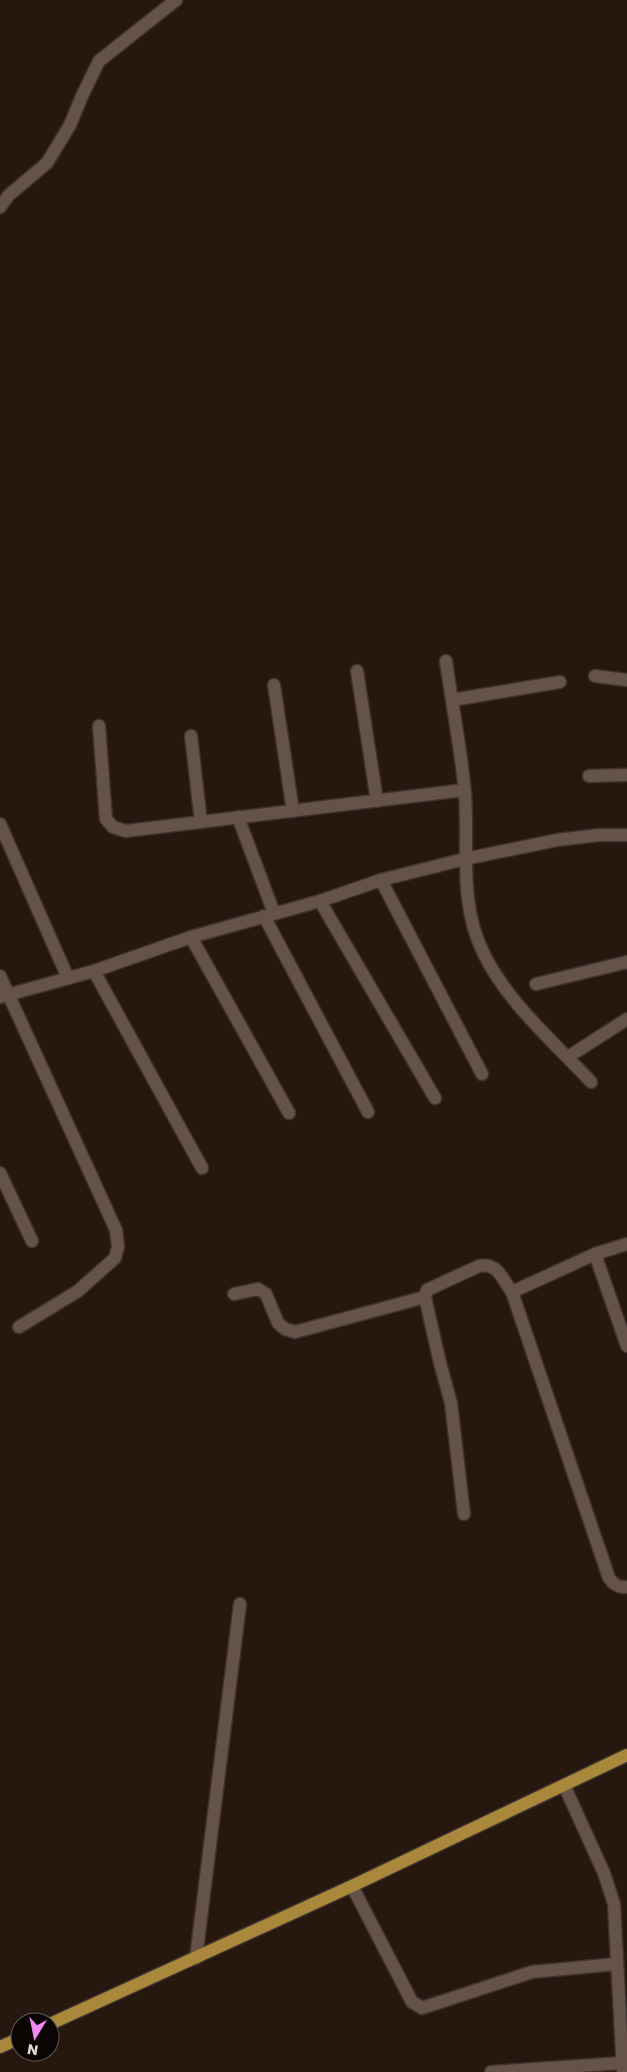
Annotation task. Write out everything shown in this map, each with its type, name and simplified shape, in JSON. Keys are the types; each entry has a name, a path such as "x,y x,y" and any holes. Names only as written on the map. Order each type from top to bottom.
{"main road":[{"path":"60,2019 352,1886 627,1755"}],"street":[{"path":"0,207 9,195 47,164 70,125 99,61 176,0"},
{"path":"446,661 464,790 467,834 467,898 474,930 483,954 500,982 591,1082"},
{"path":"357,671 377,801"},
{"path":"595,676 627,680"},
{"path":"452,700 560,682"},
{"path":"274,685 293,811"},
{"path":"99,726 106,819 112,827 126,831 464,790"},
{"path":"191,736 201,822"},
{"path":"589,776 627,775"},
{"path":"238,817 269,915 368,1112"},
{"path":"0,824 68,978"},
{"path":"4,996 94,971 191,937 320,900 381,880 466,859 556,840 599,834 627,835"},
{"path":"381,880 482,1074"},
{"path":"320,900 435,1098"},
{"path":"191,937 289,1113"},
{"path":"536,984 627,962"},
{"path":"94,971 202,1168"},
{"path":"0,976 4,996 116,1230 118,1248 115,1258 78,1291 19,1327"},
{"path":"568,1057 627,1019"},
{"path":"0,1173 32,1241"},
{"path":"512,1292 595,1254 627,1244"},
{"path":"595,1254 627,1346"},
{"path":"464,1514 451,1403 425,1298 427,1290 487,1264 495,1267 512,1292 609,1578 613,1584 622,1588 627,1587"},
{"path":"234,1294 258,1289 266,1294 278,1323 285,1329 295,1332 425,1298"},
{"path":"196,1958 240,1604"},
{"path":"491,2072 623,2068 614,1904 604,1873 564,1785"},
{"path":"352,1886 412,2002 422,2008 532,1972 616,1964"}]}
